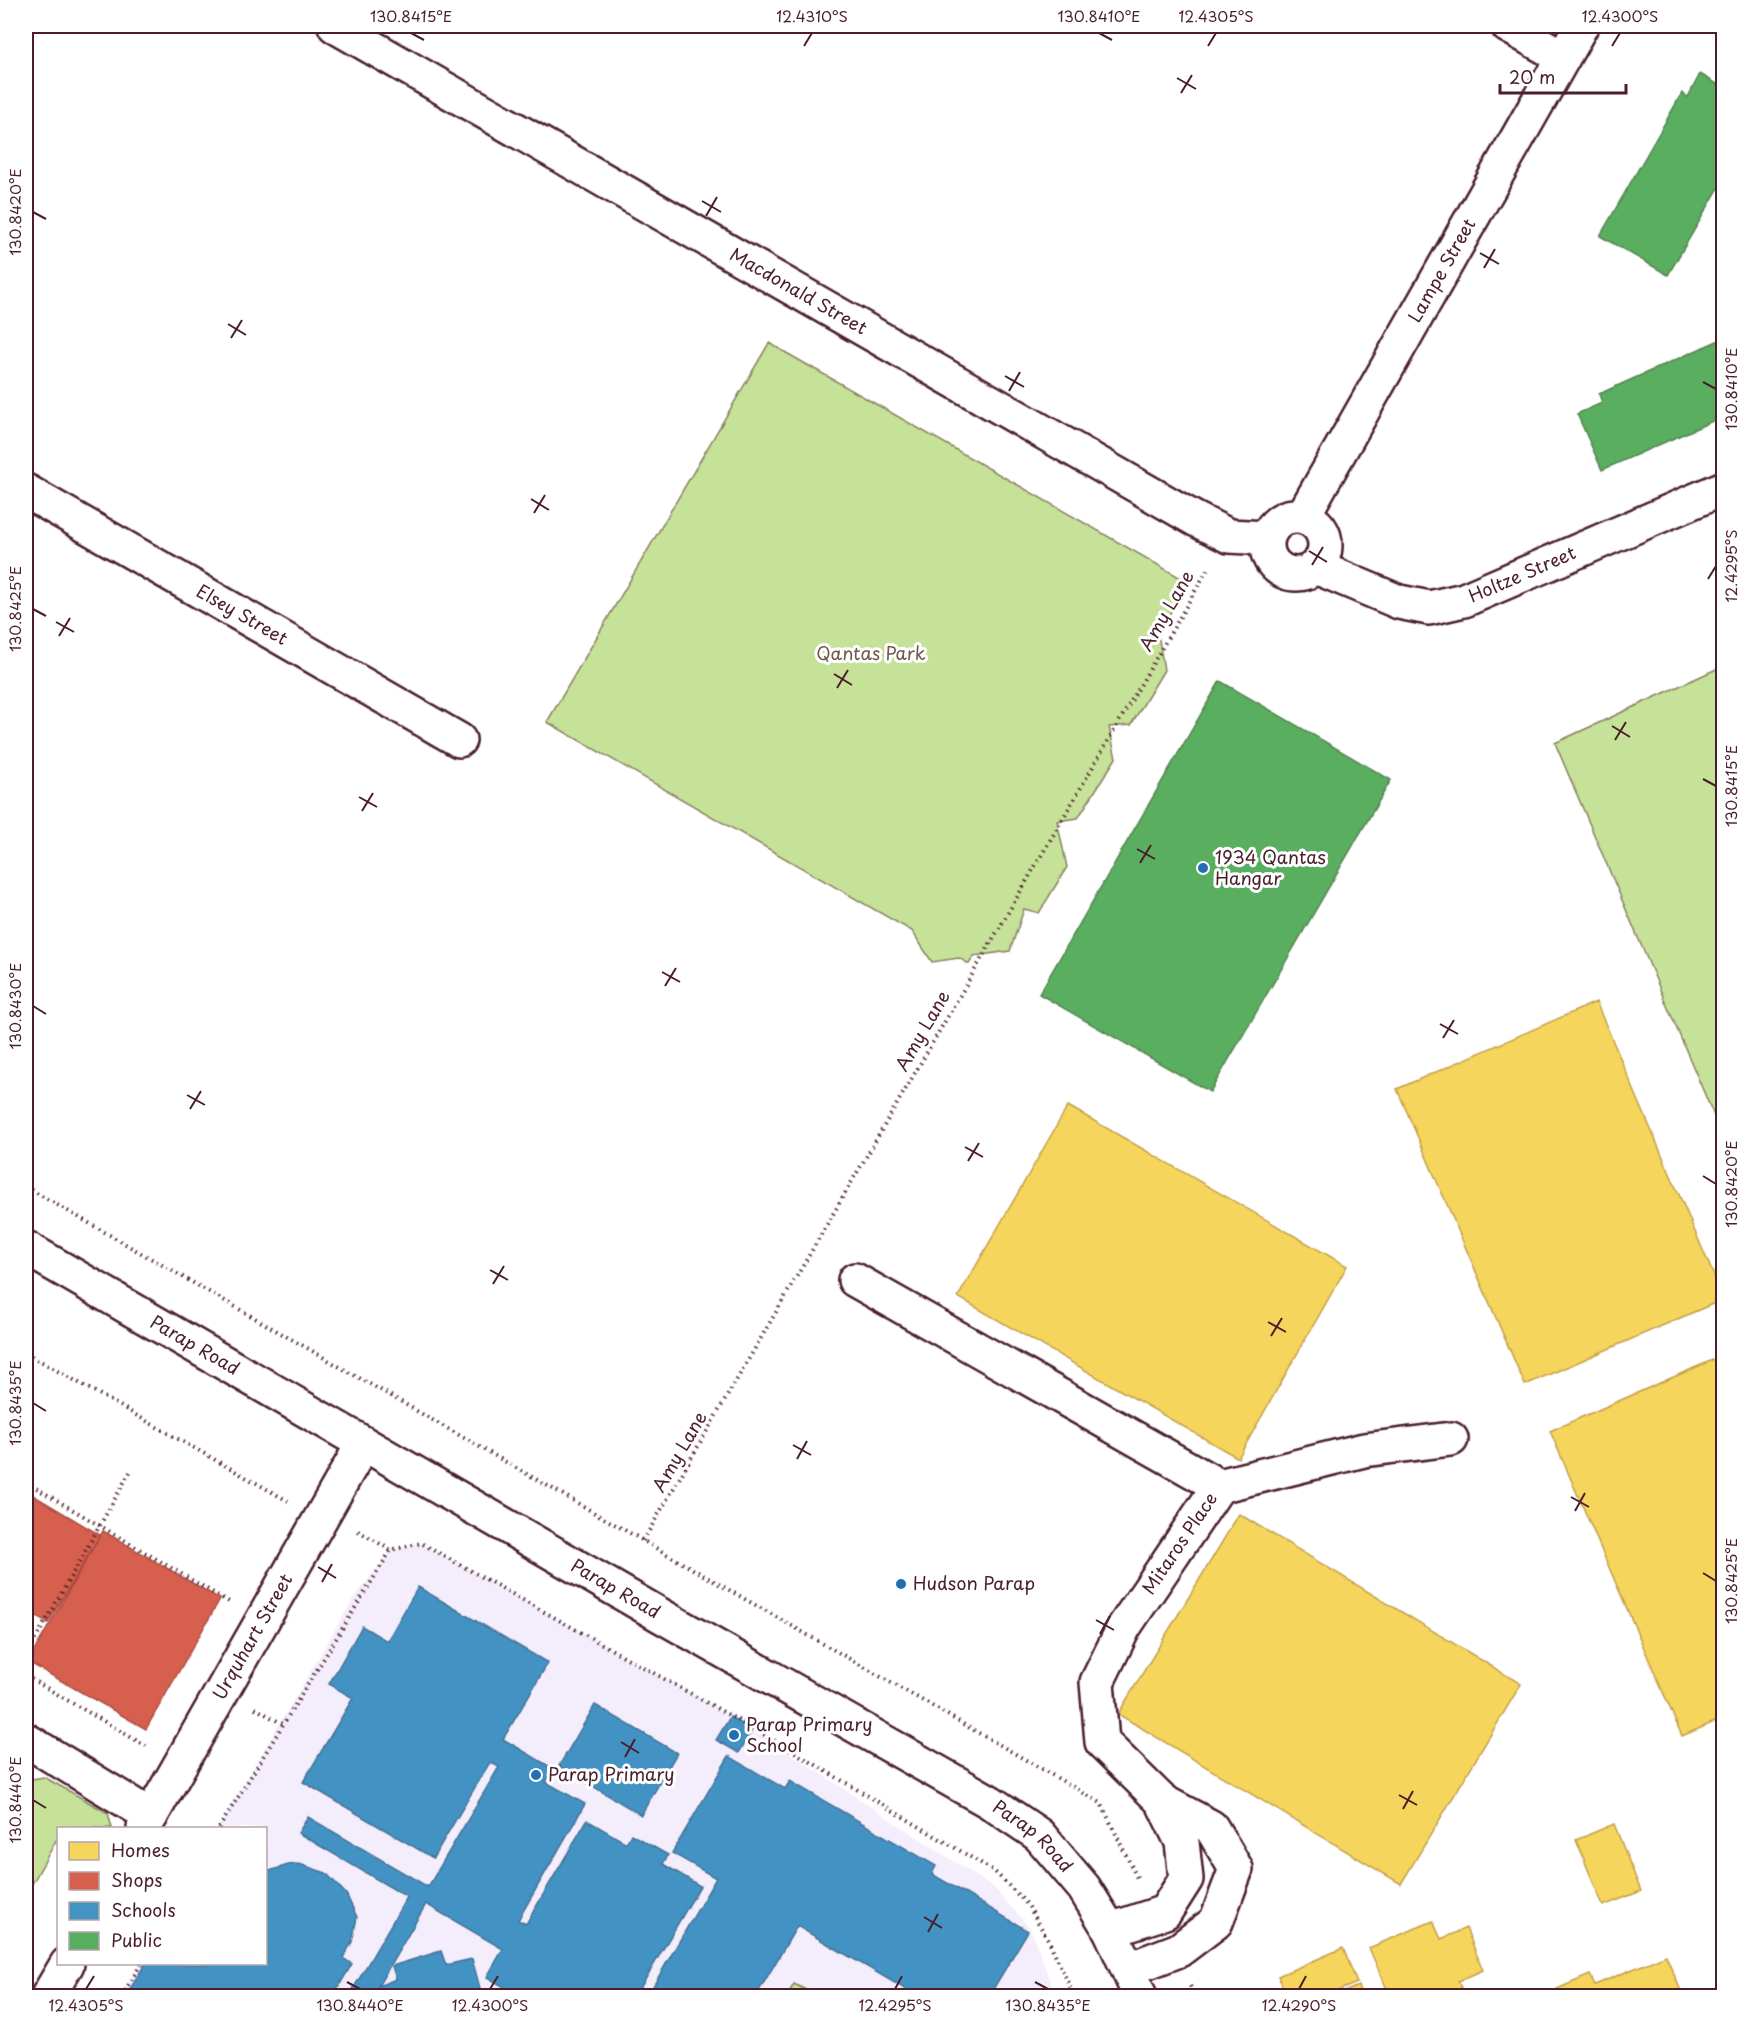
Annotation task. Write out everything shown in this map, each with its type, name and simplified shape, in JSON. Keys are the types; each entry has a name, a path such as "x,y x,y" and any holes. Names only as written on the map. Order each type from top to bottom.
{"street":[{"name":"Macdonald Street","path":"335,26 1195,519 1229,536 1267,538"},
{"path":"1508,26 1563,57"},
{"name":"Lampe Street","path":"1304,516 1581,26"},
{"name":"Holtze Street","path":"1316,567 1399,602 1429,608 1464,600 1724,488"},
{"name":"Elsey Street","path":"26,491 459,740"},
{"path":"1304,516 1319,525 1326,542 1322,560 1309,572 1299,574 1281,570 1269,557 1267,538 1271,530 1285,518 1304,516"},
{"name":"Parap Road","path":"26,1248 363,1444 990,1802 1039,1835 1084,1888 1110,1930 1135,1983"},
{"path":"855,1280 1219,1486"},
{"name":"Mitaros Place","path":"1135,1983 1216,1922 1236,1869 1211,1827 1162,1801 1102,1743 1097,1682 1124,1627 1219,1486 1364,1450 1451,1440"},
{"name":"Urquhart Street","path":"147,1822 363,1444"},
{"path":"26,1740 147,1822"},
{"name":"Mitaros Place","path":"1110,1930 1165,1912 1186,1879 1182,1842 1162,1801"},
{"path":"48,1996 66,1965"}],"path":[{"name":"Amy Lane","path":"643,1541 1198,584 1229,536"},
{"path":"26,1187 1101,1803 1143,1889"},
{"path":"26,1353 295,1505"},
{"path":"26,1656 130,1472"},
{"path":"26,1482 238,1608"},
{"path":"352,1528 391,1550 421,1543 779,1743 994,1871 1028,1905 1050,1942 1074,1996"},
{"path":"220,1827 391,1550"},
{"path":"26,1676 154,1750"},
{"path":"248,1703 283,1724"},
{"path":"122,1996 140,1965"},
{"path":"1190,1986 1195,1996"}],"shaded area":[{"name":"Parap Primary","path":"421,1543 741,1721 993,1887 1031,1929 1056,1996 121,1996 138,1965 267,1965 267,1827 219,1827 353,1599 391,1550"}],"green space":[{"name":"Qantas Park","path":"769,343 1188,582 1158,634 1164,670 1131,725 1109,727 1116,758 1078,818 1057,821 1067,867 1039,913 1024,909 1010,951 974,956 969,964 959,958 932,962 912,931 547,722"},
{"path":"1723,666 1723,1137 1555,743"},
{"path":"44,1777 108,1813 112,1827 57,1827 57,1839 26,1895 26,1846 30,1837 26,1830 26,1780"},
{"path":"794,1984 818,1996 787,1996"}],"building: Homes":[{"path":"1596,1002 1724,1299 1525,1385 1397,1089"},
{"path":"1068,1106 1347,1266 1238,1458 958,1297"},
{"path":"1724,1355 1724,1718 1682,1736 1550,1431"},
{"path":"1239,1514 1521,1684 1401,1884 1118,1714"},
{"path":"1614,1824 1641,1891 1603,1906 1576,1840"},
{"path":"1433,1921 1441,1939 1466,1928 1483,1970 1458,1981 1465,1996 1390,1996 1369,1948"},
{"path":"1343,1948 1357,1983 1325,1996 1287,1996 1278,1976"},
{"path":"1666,1955 1683,1996 1560,1996 1557,1989 1590,1975 1595,1985"},
{"path":"1358,1986 1362,1996 1334,1996"}],"building: Shops":[{"path":"26,1491 100,1535 48,1623 26,1610"},
{"path":"103,1531 220,1599 146,1729 28,1662"}],"building: Schools":[{"path":"418,1587 548,1663 503,1739 554,1769 546,1782 585,1804 518,1920 526,1924 587,1820 626,1843 631,1834 668,1855 663,1864 700,1886 639,1990 648,1995 716,1878 672,1853 729,1756 785,1789 790,1781 936,1866 932,1874 1028,1931 989,1996 917,1996 797,1926 756,1996 520,1996 487,1977 503,1949 426,1904 378,1986 396,1979 392,1966 441,1951 446,1965 472,1959 481,1992 488,1991 497,1996 375,1996 374,1993 372,1996 349,1996 407,1897 298,1833 308,1817 428,1887 499,1767 490,1762 433,1858 303,1782 353,1698 329,1684 362,1626 387,1641"},
{"path":"595,1705 677,1753 641,1815 559,1766"},
{"name":"Parap Primary School","path":"730,1717 752,1730 739,1753 716,1740"},
{"path":"299,1864 326,1873 346,1894 357,1917 352,1942 343,1958 352,1964 333,1996 126,1996 144,1965 267,1965 267,1872"}],"building: Public":[{"path":"1700,74 1724,88 1724,179 1668,275 1600,236 1682,93 1688,97"},
{"path":"1724,338 1724,416 1602,470 1577,414 1602,403 1599,394"},
{"path":"1220,681 1391,780 1210,1092 1039,994"}],"place":[{"name":"1934 Qantas Hangar","path":"1203,868"},
{"name":"Hudson Parap","path":"901,1584"},
{"name":"Parap Primary School","path":"734,1735"},
{"name":"Parap Primary","path":"536,1775"}]}
